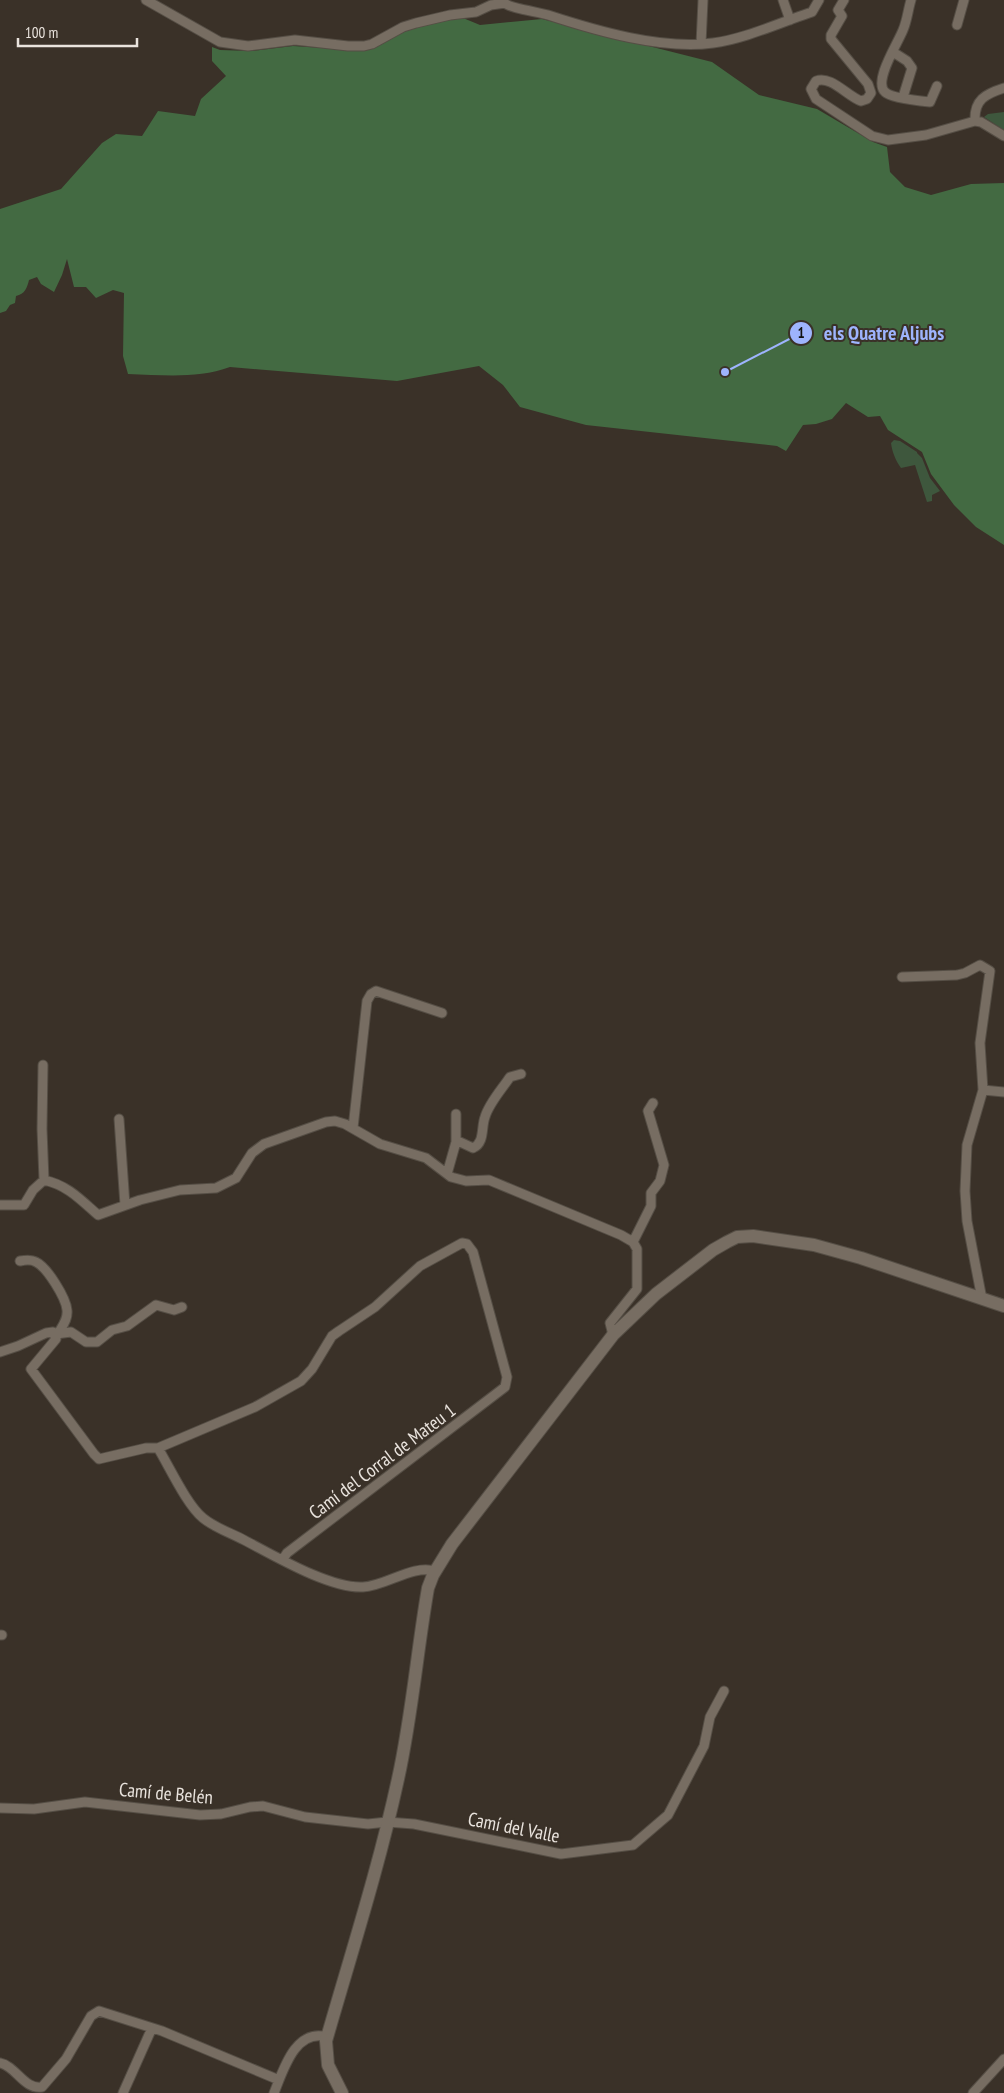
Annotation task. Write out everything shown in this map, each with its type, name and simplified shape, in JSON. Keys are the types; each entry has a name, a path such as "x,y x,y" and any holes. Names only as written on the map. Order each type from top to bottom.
{"main road":[{"path":"342,2093 328,2065 326,2054 328,2037 387,1822 406,1736 428,1588 435,1571 468,1523 613,1335 656,1294 712,1250 737,1238 754,1236 814,1245 861,1258 1004,1306"}],"street":[{"path":"146,0 158,3 211,37 226,43 248,46 295,40 364,46 372,44 403,27 450,15 476,12 491,5 505,2 508,6 534,10 633,38 666,44 701,44 725,41 812,12 819,0"},
{"path":"701,44 703,0"},
{"path":"783,0 790,20"},
{"path":"844,0 838,10 842,15 831,35 832,42 868,84 871,93 867,99 861,101 830,82 820,79 812,86 813,96 822,104 872,136 888,140 926,135 975,121 981,122 1004,136"},
{"path":"911,0 904,28 882,75 882,88 887,93 930,102 937,86"},
{"path":"957,25 964,0"},
{"path":"893,52 907,61 912,68 903,97"},
{"path":"975,121 975,109 978,103 987,95 1004,88"},
{"path":"902,977 957,975 980,965 990,971 980,1043 983,1090 968,1145 965,1191 966,1221 982,1299"},
{"path":"353,1128 367,1001 371,994 376,991 442,1012"},
{"path":"0,1205 24,1205 33,1190 44,1180 42,1129 43,1065"},
{"path":"456,1142 473,1148 478,1146 481,1140 485,1114 510,1077 521,1074"},
{"path":"983,1090 1004,1092"},
{"path":"633,1242 651,1206 651,1193 660,1181 664,1165 648,1111 653,1103"},
{"path":"447,1174 456,1142 456,1114"},
{"path":"119,1118 125,1205"},
{"path":"44,1180 57,1182 69,1188 98,1214 180,1190 216,1188 236,1178 252,1153 264,1144 326,1122 335,1121 353,1128 380,1144 426,1158 451,1177 466,1181 489,1180 633,1242 637,1249 636,1289 610,1323 613,1335"},
{"name":"Camí del Corral de Mateu 1","path":"158,1448 255,1407 301,1381 307,1376 332,1336 338,1331 375,1307 420,1266 462,1243 467,1244 473,1252 507,1377 502,1390 287,1553 283,1560"},
{"path":"20,1260 34,1261 40,1265 61,1294 68,1312 57,1333 56,1339 31,1369 99,1459 146,1448 158,1448 202,1518 283,1560 331,1581 361,1588 371,1587 422,1569 435,1571"},
{"path":"0,1352 51,1332 71,1332 86,1342 97,1342 112,1330 127,1326 156,1305 174,1310 182,1307"},
{"name":"Camí del Valle","path":"387,1822 414,1824 561,1854 633,1845 668,1814 704,1746 710,1717 724,1691"},
{"name":"Camí de Belén","path":"0,1808 34,1809 85,1802 200,1815 221,1814 263,1806 305,1817 368,1824 387,1822"},
{"path":"0,2063 7,2065 31,2086 36,2088 42,2087 66,2059 94,2013 107,2013 152,2028 279,2080"},
{"path":"122,2093 152,2028"},
{"path":"274,2093 292,2051 316,2036 328,2037"},
{"path":"973,2093 1004,2060"}],"green space":[{"path":"463,18 480,25 542,19 712,62 759,95 817,109 873,142 887,147 890,172 905,187 931,195 971,184 1004,183 1004,545 976,527 954,505 931,474 922,452 888,430 880,416 868,417 846,403 832,419 816,424 803,425 786,451 777,446 586,425 520,407 503,385 479,366 397,381 230,367 192,375 128,374 123,356 124,293 113,290 96,298 86,287 74,287 67,259 54,292 41,284 37,277 29,280 22,294 16,296 15,303 10,305 6,311 0,313 0,209 61,189 102,143 116,134 142,136 158,111 195,116 201,99 226,76 212,61 212,47 220,50 251,51 293,46 354,50 402,32 436,22"},
{"path":"1004,112 1004,130 984,117 988,114"},
{"path":"894,440 900,441 917,452 922,458 930,478 940,491 932,495 932,501 927,502 915,465 901,468 899,465 894,456 891,443"}],"place":[{"name":"els Quatre Aljubs","path":"725,372"}]}
